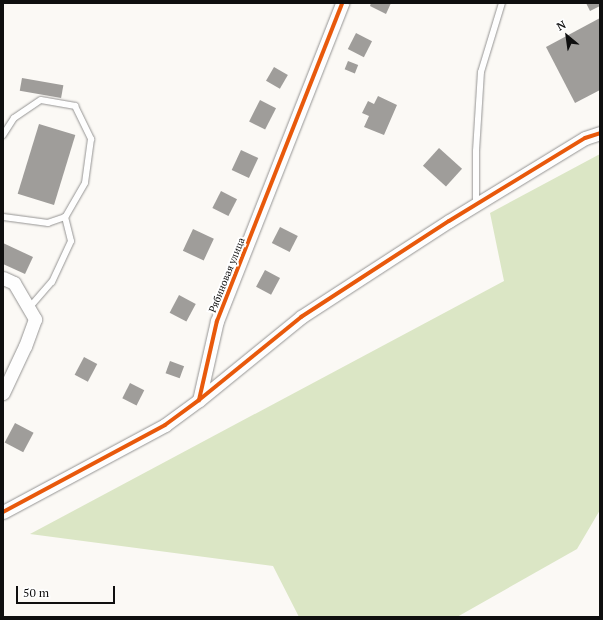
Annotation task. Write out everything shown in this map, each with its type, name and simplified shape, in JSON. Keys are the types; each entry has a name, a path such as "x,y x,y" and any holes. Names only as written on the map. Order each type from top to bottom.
{"street":[{"name":"Рябиновая улица","path":"199,400 217,321 342,3"},
{"path":"3,512 166,425 301,317 476,204 585,138 600,133"},
{"path":"3,278 14,283 35,319 25,346 3,393"}],"lane":[{"path":"476,204 476,150 481,72 502,3"},
{"path":"3,135 14,118 40,100 75,106 91,139 85,183 65,217 48,223 3,217"},
{"path":"29,308 52,282 71,241 65,217"}],"green space":[{"path":"600,154 600,510 577,549 457,617 299,617 273,566 30,534 504,281 490,213"}],"building":[{"path":"371,3 391,3 386,14 370,6"},
{"path":"586,3 600,3 600,6 590,11"},
{"path":"600,18 600,90 575,103 546,47"},
{"path":"356,33 372,41 364,57 348,49"},
{"path":"348,61 358,65 355,73 345,69"},
{"path":"274,67 288,75 280,89 266,81"},
{"path":"22,78 63,85 61,98 20,91"},
{"path":"378,96 397,105 384,135 364,127 369,116 362,113 368,101 374,104"},
{"path":"260,100 276,108 265,130 249,121"},
{"path":"39,124 75,135 54,205 18,194"},
{"path":"439,148 462,169 446,187 423,166"},
{"path":"241,150 258,158 249,178 232,170"},
{"path":"221,191 237,199 228,216 212,208"},
{"path":"280,227 298,236 290,252 272,243"},
{"path":"193,229 214,239 204,260 183,251"},
{"path":"3,243 33,257 25,274 3,264"},
{"path":"265,270 280,278 271,295 256,287"},
{"path":"179,295 196,304 186,322 170,313"},
{"path":"84,357 97,364 88,382 75,375"},
{"path":"170,361 184,366 180,378 166,373"},
{"path":"130,383 144,390 137,405 122,398"},
{"path":"15,423 34,433 23,452 5,442"}],"cycle path":[{"path":"199,400 217,321 342,3"},
{"path":"3,512 165,425 199,400 301,317 449,221 585,138 600,133"}]}
